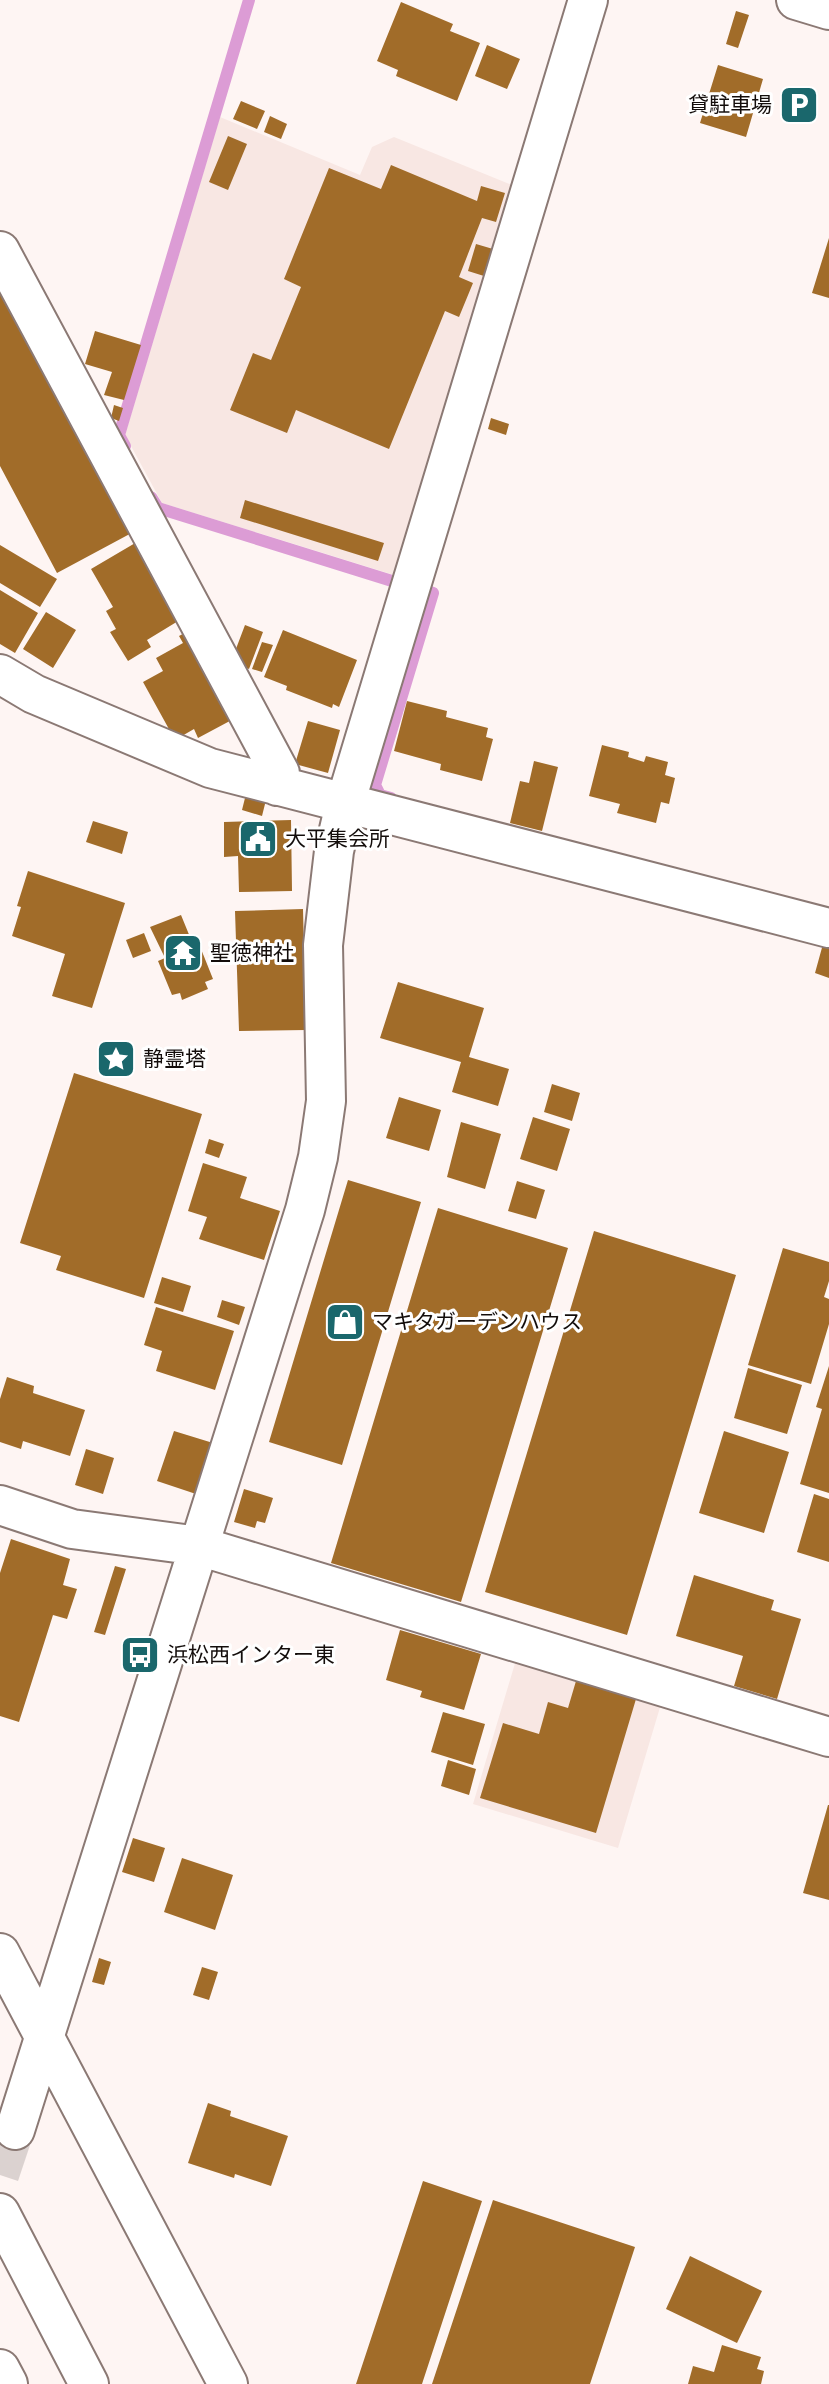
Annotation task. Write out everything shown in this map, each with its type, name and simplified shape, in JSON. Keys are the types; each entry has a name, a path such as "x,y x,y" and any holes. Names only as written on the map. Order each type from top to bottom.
{"main road":[{"path":"15,2130 305,1210 318,1157 326,1101 324,933 334,851 345,804 588,0"},
{"path":"796,0 829,10"},
{"path":"0,251 280,773 276,786"},
{"path":"0,674 34,694 210,768 829,928"},
{"path":"0,1505 72,1529 199,1546 829,1737"},
{"path":"0,1954 228,2384"},
{"path":"0,2213 89,2384"},
{"path":"0,2369 8,2384"}],"shaded area":[{"path":"220,117 360,175 372,147 394,137 512,185 394,575 162,503 125,435"},
{"path":"516,1660 661,1704 618,1848 473,1804"}],"building":[{"path":"401,2 453,24 450,31 480,43 457,101 396,76 398,70 377,61"},
{"path":"736,11 749,15 738,48 726,44"},
{"path":"487,45 520,59 507,89 475,76"},
{"path":"718,65 763,79 746,137 700,123"},
{"path":"241,101 265,111 257,129 233,119"},
{"path":"270,116 287,124 281,139 264,132"},
{"path":"228,136 247,144 228,190 209,182"},
{"path":"391,165 477,201 481,186 505,193 496,222 482,218 459,277 473,283 459,317 445,311 389,449 296,410 287,433 230,410 253,353 271,360 301,287 284,279 329,168 381,189"},
{"path":"829,238 829,298 812,293"},
{"path":"476,244 493,249 484,276 468,271"},
{"path":"0,269 139,529 57,573 0,466"},
{"path":"95,331 141,345 124,400 104,395 112,372 85,364"},
{"path":"114,405 123,408 119,421 111,418"},
{"path":"491,418 509,424 506,435 488,429"},
{"path":"245,500 384,543 378,561 240,518"},
{"path":"142,539 188,615 147,640 151,647 128,661 110,632 116,629 106,611 113,607 91,569"},
{"path":"0,545 57,579 40,607 0,583"},
{"path":"0,590 38,613 15,653 0,644"},
{"path":"46,612 76,630 53,668 23,649"},
{"path":"245,625 263,632 249,669 231,662"},
{"path":"194,628 241,715 198,738 194,729 175,740 143,682 163,671 156,658 183,643 179,636"},
{"path":"283,630 357,660 339,707 333,704 332,708 286,690 287,686 264,677"},
{"path":"262,642 273,645 262,672 252,669"},
{"path":"407,701 447,711 446,717 488,728 486,737 493,739 482,781 440,770 441,764 394,751"},
{"path":"308,721 340,730 328,773 295,764"},
{"path":"602,745 629,752 628,757 644,762 646,756 668,762 665,775 675,778 669,804 661,802 656,823 617,813 620,804 589,796"},
{"path":"534,761 558,767 542,831 510,823 520,781 529,783"},
{"path":"246,794 266,800 262,816 242,810"},
{"name":"大平集会所","path":"291,820 292,891 239,892 238,856 224,857 224,822"},
{"path":"93,821 128,832 122,854 86,842"},
{"path":"28,871 125,903 92,1008 52,996 65,954 12,936 21,907 17,906"},
{"path":"303,909 306,1030 239,1031 235,911"},
{"name":"聖徳神社","path":"181,915 191,947 199,944 213,979 205,982 208,989 182,1000 180,993 172,995 158,961 165,958 150,927"},
{"path":"144,933 151,951 133,958 126,940"},
{"path":"823,944 829,946 829,978 815,973"},
{"path":"398,982 484,1008 469,1057 509,1069 498,1106 452,1092 461,1062 380,1038"},
{"path":"74,1073 202,1114 144,1298 56,1270 61,1256 20,1243"},
{"path":"552,1084 580,1093 572,1121 544,1112"},
{"path":"399,1097 441,1110 429,1151 386,1138"},
{"path":"533,1117 570,1129 557,1171 520,1159"},
{"path":"461,1122 501,1134 485,1189 447,1177"},
{"path":"209,1139 224,1144 219,1158 205,1153"},
{"path":"203,1163 247,1177 240,1198 280,1211 264,1260 199,1239 207,1217 188,1211"},
{"name":"マキタガーデンハウス","path":"348,1180 421,1202 342,1465 269,1442"},
{"path":"517,1181 545,1190 536,1219 508,1211"},
{"path":"438,1208 568,1248 461,1602 331,1563"},
{"path":"594,1231 736,1275 627,1635 485,1592"},
{"path":"783,1248 829,1262 829,1281 824,1297 829,1299 829,1324 811,1384 748,1365"},
{"path":"162,1277 191,1286 183,1312 154,1303"},
{"path":"222,1300 245,1307 239,1325 217,1317"},
{"path":"156,1307 234,1331 215,1390 156,1371 162,1351 144,1345"},
{"path":"829,1366 829,1493 800,1484 822,1409 816,1407"},
{"path":"748,1368 802,1385 787,1434 734,1418"},
{"path":"7,1377 34,1386 33,1393 85,1410 70,1456 23,1441 21,1449 0,1442 0,1399"},
{"path":"174,1431 213,1443 196,1494 157,1481"},
{"path":"724,1431 789,1452 764,1533 699,1513"},
{"path":"86,1449 114,1458 103,1494 75,1485"},
{"path":"244,1489 273,1498 265,1523 257,1521 255,1528 234,1522"},
{"path":"814,1494 829,1499 829,1562 797,1552"},
{"path":"11,1539 70,1559 63,1585 77,1589 67,1619 53,1615 19,1722 0,1716 0,1573"},
{"path":"115,1566 126,1569 105,1635 94,1632"},
{"path":"694,1575 774,1600 771,1610 801,1619 777,1699 734,1686 743,1656 676,1636"},
{"path":"400,1630 481,1654 464,1710 420,1697 422,1691 386,1680"},
{"path":"576,1681 636,1699 596,1833 480,1798 503,1723 539,1734 548,1702 568,1708"},
{"path":"443,1712 485,1724 473,1765 431,1752"},
{"path":"448,1760 476,1769 469,1795 441,1786"},
{"path":"829,1805 829,1900 803,1893"},
{"path":"133,1838 165,1848 154,1882 122,1872"},
{"path":"182,1858 233,1875 215,1930 164,1912"},
{"path":"99,1958 111,1962 104,1985 92,1982"},
{"path":"202,1967 218,1972 209,2000 193,1995"},
{"path":"208,2103 231,2111 230,2116 288,2136 271,2186 235,2174 234,2178 188,2163"},
{"path":"423,2181 482,2201 422,2384 356,2384"},
{"path":"493,2200 635,2247 590,2384 432,2384"},
{"path":"690,2256 762,2291 737,2343 666,2309"},
{"path":"722,2345 761,2357 757,2369 764,2371 761,2384 688,2384 693,2366 714,2372"}],"waterway":[{"path":"125,446 119,435 249,0"},
{"path":"151,497 158,508 392,581"},
{"path":"391,798 380,795 375,785 433,593 430,592"}],"tunnel":[{"path":"0,2175 15,2130"}],"place":[{"name":"貸駐車場","path":"799,105"},
{"name":"大平集会所","path":"258,839"},
{"name":"聖徳神社","path":"183,953"},
{"name":"静霊塔","path":"116,1059"},
{"name":"マキタガーデンハウス","path":"345,1322"},
{"name":"浜松西インター東","path":"140,1655"}]}
